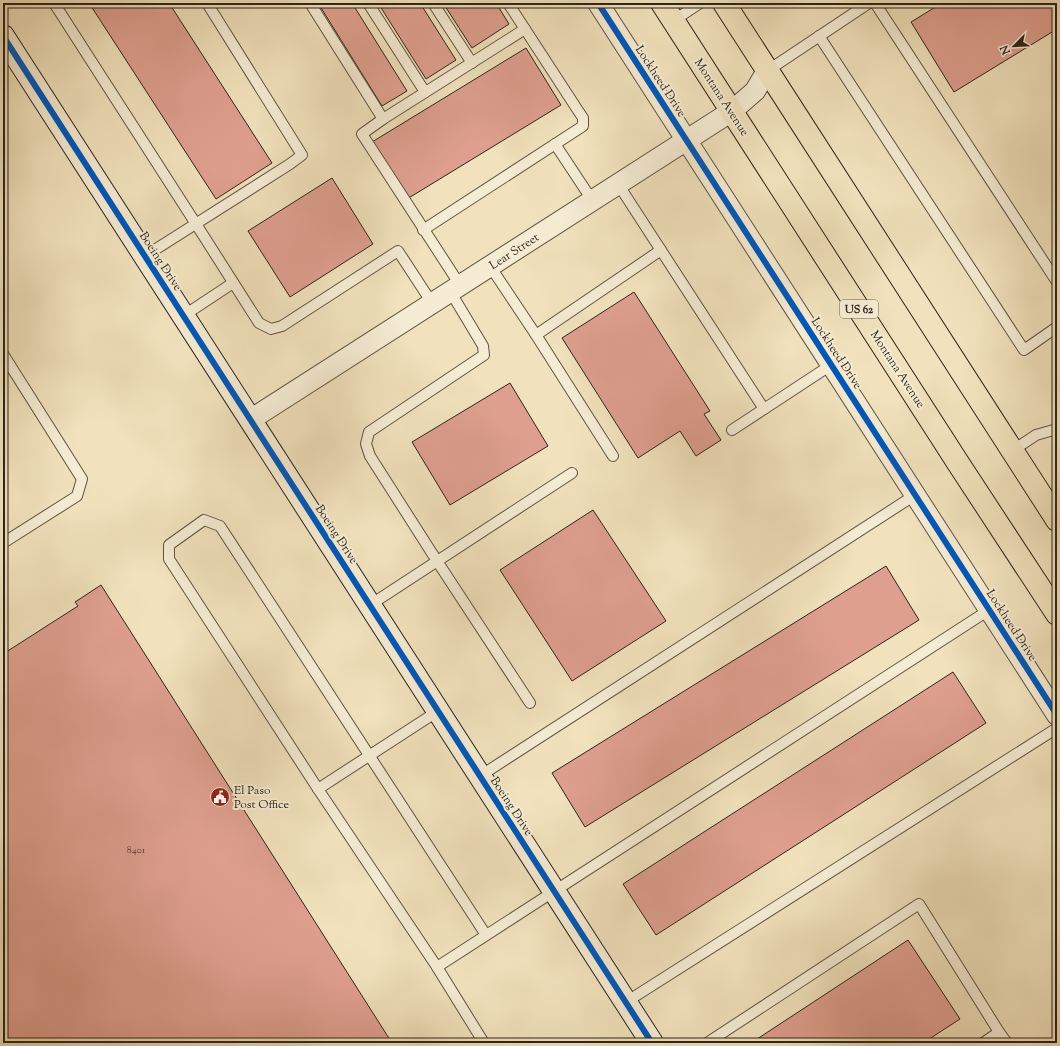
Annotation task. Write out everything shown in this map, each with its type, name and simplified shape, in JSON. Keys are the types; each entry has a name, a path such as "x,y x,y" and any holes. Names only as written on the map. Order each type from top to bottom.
{"highway":[{"path":"724,3 1057,520"},
{"name":"Montana Avenue","path":"668,12 1057,614"}],"street":[{"name":"Lockheed Drive","path":"598,3 1057,715"},
{"name":"Boeing Drive","path":"5,45 145,256 652,1043"},
{"name":"Lear Street","path":"250,420 592,200 732,112 755,91 767,71"}],"lane":[{"path":"54,3 259,323 271,329 282,326 398,250 432,303"},
{"path":"145,256 302,155 207,3"},
{"path":"310,3 383,118"},
{"path":"368,3 425,92"},
{"path":"433,3 472,62"},
{"path":"423,230 583,126 583,118 508,3"},
{"path":"668,12 700,3"},
{"path":"767,71 869,3"},
{"path":"875,3 1057,282"},
{"path":"525,29 383,118 362,134 423,230 455,288 483,346 484,355 369,432 366,444 370,456 530,703"},
{"path":"819,36 1024,350 1057,327"},
{"path":"555,144 592,200"},
{"path":"618,184 764,409"},
{"path":"536,335 661,250"},
{"path":"490,266 613,456"},
{"path":"183,316 233,283"},
{"path":"3,354 82,479 77,496 3,543"},
{"path":"732,430 831,365"},
{"path":"1012,451 1036,435 1057,429"},
{"path":"370,605 572,473"},
{"path":"480,776 915,495"},
{"path":"484,1043 437,967 318,789 169,559 169,545 204,520 220,526 486,935"},
{"path":"437,967 989,610"},
{"path":"318,789 438,711"},
{"path":"626,1002 1057,728"},
{"path":"707,1043 919,904 1007,1043"},
{"path":"983,1043 999,1032"}],"building":[{"path":"89,3 169,3 272,163 216,199"},
{"path":"318,3 352,3 407,91 382,106"},
{"path":"378,3 420,3 456,60 426,79"},
{"path":"443,3 496,3 509,24 472,48"},
{"path":"942,3 1057,3 1057,29 954,92 911,22"},
{"path":"526,48 561,105 407,199 372,142"},
{"path":"332,178 373,244 290,297 248,231"},
{"path":"634,292 710,411 704,414 721,440 696,456 680,431 638,458 562,338"},
{"path":"510,383 548,446 450,505 412,442"},
{"path":"593,510 666,621 572,681 500,570"},
{"path":"886,566 919,620 585,827 552,773"},
{"path":"101,585 392,1043 3,1043 3,654 78,606 75,602"},
{"path":"953,672 986,723 656,935 623,884"},
{"path":"908,940 960,1019 923,1043 751,1043"}],"cycle path":[{"path":"598,3 1057,715"},
{"path":"3,36 652,1043"}],"place":[{"name":"El Paso Post Office","path":"220,797"}]}
